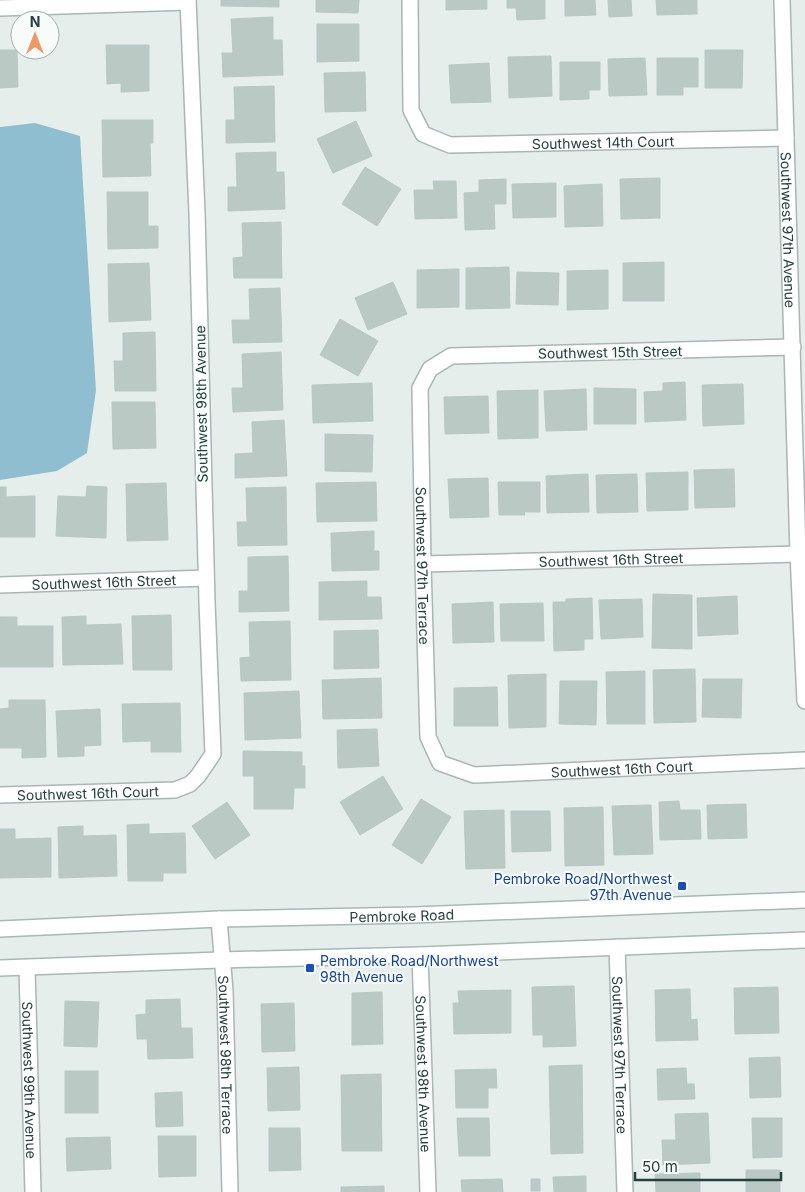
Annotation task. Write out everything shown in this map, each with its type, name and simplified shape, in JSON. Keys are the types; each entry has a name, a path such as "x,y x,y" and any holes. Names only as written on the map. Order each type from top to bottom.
{"street":[{"name":"Southwest 14th Court","path":"410,0 411,110 423,134 450,145 786,138"},
{"name":"Southwest 97th Avenue","path":"782,0 798,554 805,701"},
{"path":"0,8 188,1"},
{"name":"Southwest 98th Avenue","path":"175,790 190,784 213,754 188,1"},
{"name":"Southwest 15th Street","path":"430,369 451,356 793,347"},
{"name":"Southwest 97th Terrace","path":"430,369 420,388 423,564 428,737 440,763"},
{"name":"Southwest 16th Street","path":"423,564 798,554"},
{"name":"Southwest 16th Street","path":"0,585 206,578"},
{"name":"Southwest 16th Court","path":"440,763 474,775 805,760"},
{"name":"Southwest 16th Court","path":"0,796 175,790"},
{"name":"Pembroke Road","path":"0,929 805,900"},
{"name":"Southwest 98th Terrace","path":"219,920 225,991 230,1192"},
{"path":"0,968 420,955 805,940"},
{"name":"Southwest 97th Terrace","path":"617,947 625,1192"},
{"name":"Southwest 98th Avenue","path":"420,955 428,1192"},
{"name":"Southwest 99th Avenue","path":"27,968 33,1192"}],"water":[{"path":"35,123 80,136 96,390 87,453 57,471 0,480 0,127"}],"building":[{"path":"221,0 279,0 279,7 221,6"},
{"path":"316,0 359,0 358,13 316,12"},
{"path":"446,0 487,0 487,9 446,10"},
{"path":"507,0 545,0 545,19 517,20 516,8 507,8"},
{"path":"565,0 595,0 596,15 565,16"},
{"path":"608,0 631,0 632,16 609,17"},
{"path":"656,0 697,0 697,14 657,15"},
{"path":"273,17 273,40 282,40 283,75 223,77 222,53 233,53 231,19"},
{"path":"317,24 359,24 359,61 317,62"},
{"path":"106,45 149,45 149,91 121,92 121,83 107,84"},
{"path":"0,50 10,50 10,60 17,60 18,87 0,88"},
{"path":"705,50 743,50 742,88 705,88"},
{"path":"551,56 552,96 509,98 508,57"},
{"path":"645,58 647,95 609,96 608,59"},
{"path":"657,58 698,58 698,87 683,87 683,95 657,95"},
{"path":"560,62 600,62 600,90 589,90 589,99 560,100"},
{"path":"489,63 491,102 451,103 449,65"},
{"path":"365,72 366,111 325,112 324,73"},
{"path":"274,86 275,142 226,143 226,120 235,120 234,87"},
{"path":"102,120 153,120 153,143 150,143 151,176 103,177"},
{"path":"356,121 372,156 333,173 317,139"},
{"path":"276,152 276,172 284,172 285,209 228,211 228,187 237,187 236,153"},
{"path":"365,167 401,189 377,226 342,204"},
{"path":"660,178 660,218 621,219 620,179"},
{"path":"506,179 506,204 494,204 495,229 465,230 464,193 479,192 479,180"},
{"path":"433,181 456,181 457,218 415,219 414,190 434,190"},
{"path":"556,183 556,217 513,218 512,184"},
{"path":"602,184 603,226 565,227 564,186"},
{"path":"107,192 148,192 148,226 158,226 158,248 108,249"},
{"path":"281,222 282,278 234,278 233,258 243,257 242,223"},
{"path":"664,262 664,301 623,301 623,263"},
{"path":"149,263 151,320 109,322 108,264"},
{"path":"509,267 510,308 466,309 466,268"},
{"path":"459,269 459,307 417,308 417,270"},
{"path":"608,270 608,309 567,310 567,271"},
{"path":"517,272 559,273 558,305 516,304"},
{"path":"393,282 407,314 368,330 355,298"},
{"path":"280,288 282,342 233,343 232,320 250,320 249,289"},
{"path":"340,319 378,341 358,376 320,355"},
{"path":"155,332 156,391 115,391 114,361 123,361 123,333"},
{"path":"281,352 283,410 233,412 232,388 243,388 242,354"},
{"path":"685,382 686,420 645,422 644,392 663,391 663,383"},
{"path":"372,383 373,421 313,423 312,385"},
{"path":"743,384 744,424 703,426 702,385"},
{"path":"594,388 636,389 636,424 594,424"},
{"path":"586,389 587,430 546,431 544,391"},
{"path":"538,390 538,438 498,439 497,391"},
{"path":"488,396 489,433 445,434 444,397"},
{"path":"112,402 155,402 156,448 113,449"},
{"path":"284,420 287,476 235,478 235,454 253,453 252,422"},
{"path":"325,434 373,435 372,472 325,471"},
{"path":"734,469 735,507 695,508 694,470"},
{"path":"688,472 688,510 647,511 646,473"},
{"path":"588,474 589,512 547,513 546,476"},
{"path":"637,474 638,512 597,513 596,475"},
{"path":"488,478 489,517 450,518 448,479"},
{"path":"376,482 377,521 317,522 316,483"},
{"path":"498,482 540,482 540,512 524,512 525,515 499,515"},
{"path":"166,483 168,540 127,541 126,484"},
{"path":"87,486 107,487 106,538 56,536 58,496 86,497"},
{"path":"0,487 6,487 6,497 35,496 35,537 0,537"},
{"path":"286,487 287,545 238,546 237,522 247,522 246,488"},
{"path":"374,531 374,551 379,551 379,570 332,571 331,533"},
{"path":"288,556 289,611 239,612 239,591 248,591 248,557"},
{"path":"367,581 367,597 381,597 382,619 319,620 319,582"},
{"path":"653,594 692,595 692,649 652,648"},
{"path":"737,596 738,634 698,636 697,598"},
{"path":"592,598 593,639 584,639 584,650 554,651 553,602 566,602 566,599"},
{"path":"642,599 643,637 601,639 599,600"},
{"path":"493,602 494,642 453,643 452,604"},
{"path":"543,603 544,641 501,641 500,604"},
{"path":"171,615 172,670 133,670 132,616"},
{"path":"86,616 86,625 121,624 123,664 63,665 62,617"},
{"path":"0,617 17,617 17,626 53,626 53,667 0,667"},
{"path":"290,621 291,680 241,681 240,658 250,657 249,622"},
{"path":"378,630 379,668 334,669 334,631"},
{"path":"695,669 696,722 654,723 653,670"},
{"path":"645,671 645,724 607,724 606,672"},
{"path":"546,674 546,727 509,728 508,675"},
{"path":"381,678 382,718 323,719 322,680"},
{"path":"703,679 742,679 741,718 702,717"},
{"path":"560,681 597,681 596,725 559,724"},
{"path":"497,687 498,726 454,726 454,688"},
{"path":"299,691 301,738 245,740 244,693"},
{"path":"9,700 45,700 46,757 22,758 22,748 0,748 0,709 9,708"},
{"path":"180,703 181,752 151,752 151,741 123,742 122,704"},
{"path":"100,709 101,745 84,746 84,756 58,757 56,711"},
{"path":"377,729 379,766 338,768 337,730"},
{"path":"243,751 302,752 302,766 305,766 305,788 294,788 293,809 254,809 254,776 243,776"},
{"path":"383,776 403,809 360,835 340,802"},
{"path":"421,799 451,817 422,864 392,845"},
{"path":"679,801 680,810 700,810 701,839 660,840 659,802"},
{"path":"227,802 250,835 215,859 192,826"},
{"path":"746,804 747,838 708,839 707,805"},
{"path":"651,805 653,854 614,855 612,806"},
{"path":"603,807 604,865 565,866 564,808"},
{"path":"504,810 505,868 466,869 464,811"},
{"path":"511,811 550,811 551,851 512,852"},
{"path":"149,824 149,834 185,833 186,873 163,873 163,881 128,881 127,825"},
{"path":"83,826 83,836 116,835 117,876 59,878 58,827"},
{"path":"0,829 15,829 15,839 51,838 51,877 0,878"},
{"path":"574,986 576,1046 543,1047 543,1035 533,1035 532,987"},
{"path":"778,987 779,1033 735,1034 734,988"},
{"path":"690,989 691,1020 697,1019 698,1040 656,1041 655,990"},
{"path":"511,990 511,1033 454,1034 453,1003 459,1003 458,991"},
{"path":"382,992 383,1044 352,1045 352,993"},
{"path":"180,999 181,1028 192,1028 193,1058 148,1059 147,1039 137,1039 136,1015 146,1014 146,1000"},
{"path":"65,1001 99,1002 97,1047 64,1046"},
{"path":"294,1003 295,1051 262,1052 261,1004"},
{"path":"780,1057 781,1097 750,1098 749,1058"},
{"path":"582,1065 583,1153 551,1154 549,1066"},
{"path":"299,1067 300,1110 268,1111 267,1068"},
{"path":"686,1068 687,1084 694,1084 695,1099 658,1100 657,1069"},
{"path":"496,1069 497,1088 488,1088 488,1108 456,1108 455,1070"},
{"path":"65,1071 98,1071 98,1113 65,1113"},
{"path":"381,1074 382,1151 342,1151 341,1075"},
{"path":"182,1092 183,1126 156,1127 155,1093"},
{"path":"708,1113 710,1163 663,1165 662,1140 676,1140 675,1114"},
{"path":"457,1118 489,1118 490,1156 459,1156"},
{"path":"752,1118 782,1118 782,1157 753,1158"},
{"path":"269,1128 300,1128 301,1170 269,1171"},
{"path":"158,1136 196,1136 196,1176 159,1177"},
{"path":"110,1137 111,1169 67,1171 66,1138"},
{"path":"746,1170 780,1170 780,1192 746,1192"},
{"path":"700,1173 700,1192 656,1192 655,1174"},
{"path":"586,1176 586,1192 554,1192 553,1177"},
{"path":"502,1179 503,1192 462,1192 461,1180"},
{"path":"531,1179 540,1179 540,1191 531,1191"},
{"path":"384,1186 384,1192 341,1192 341,1187"}],"place":[{"name":"Pembroke Road/Northwest 97th Avenue","path":"682,886"},
{"name":"Pembroke Road/Northwest 98th Avenue","path":"310,968"}]}
